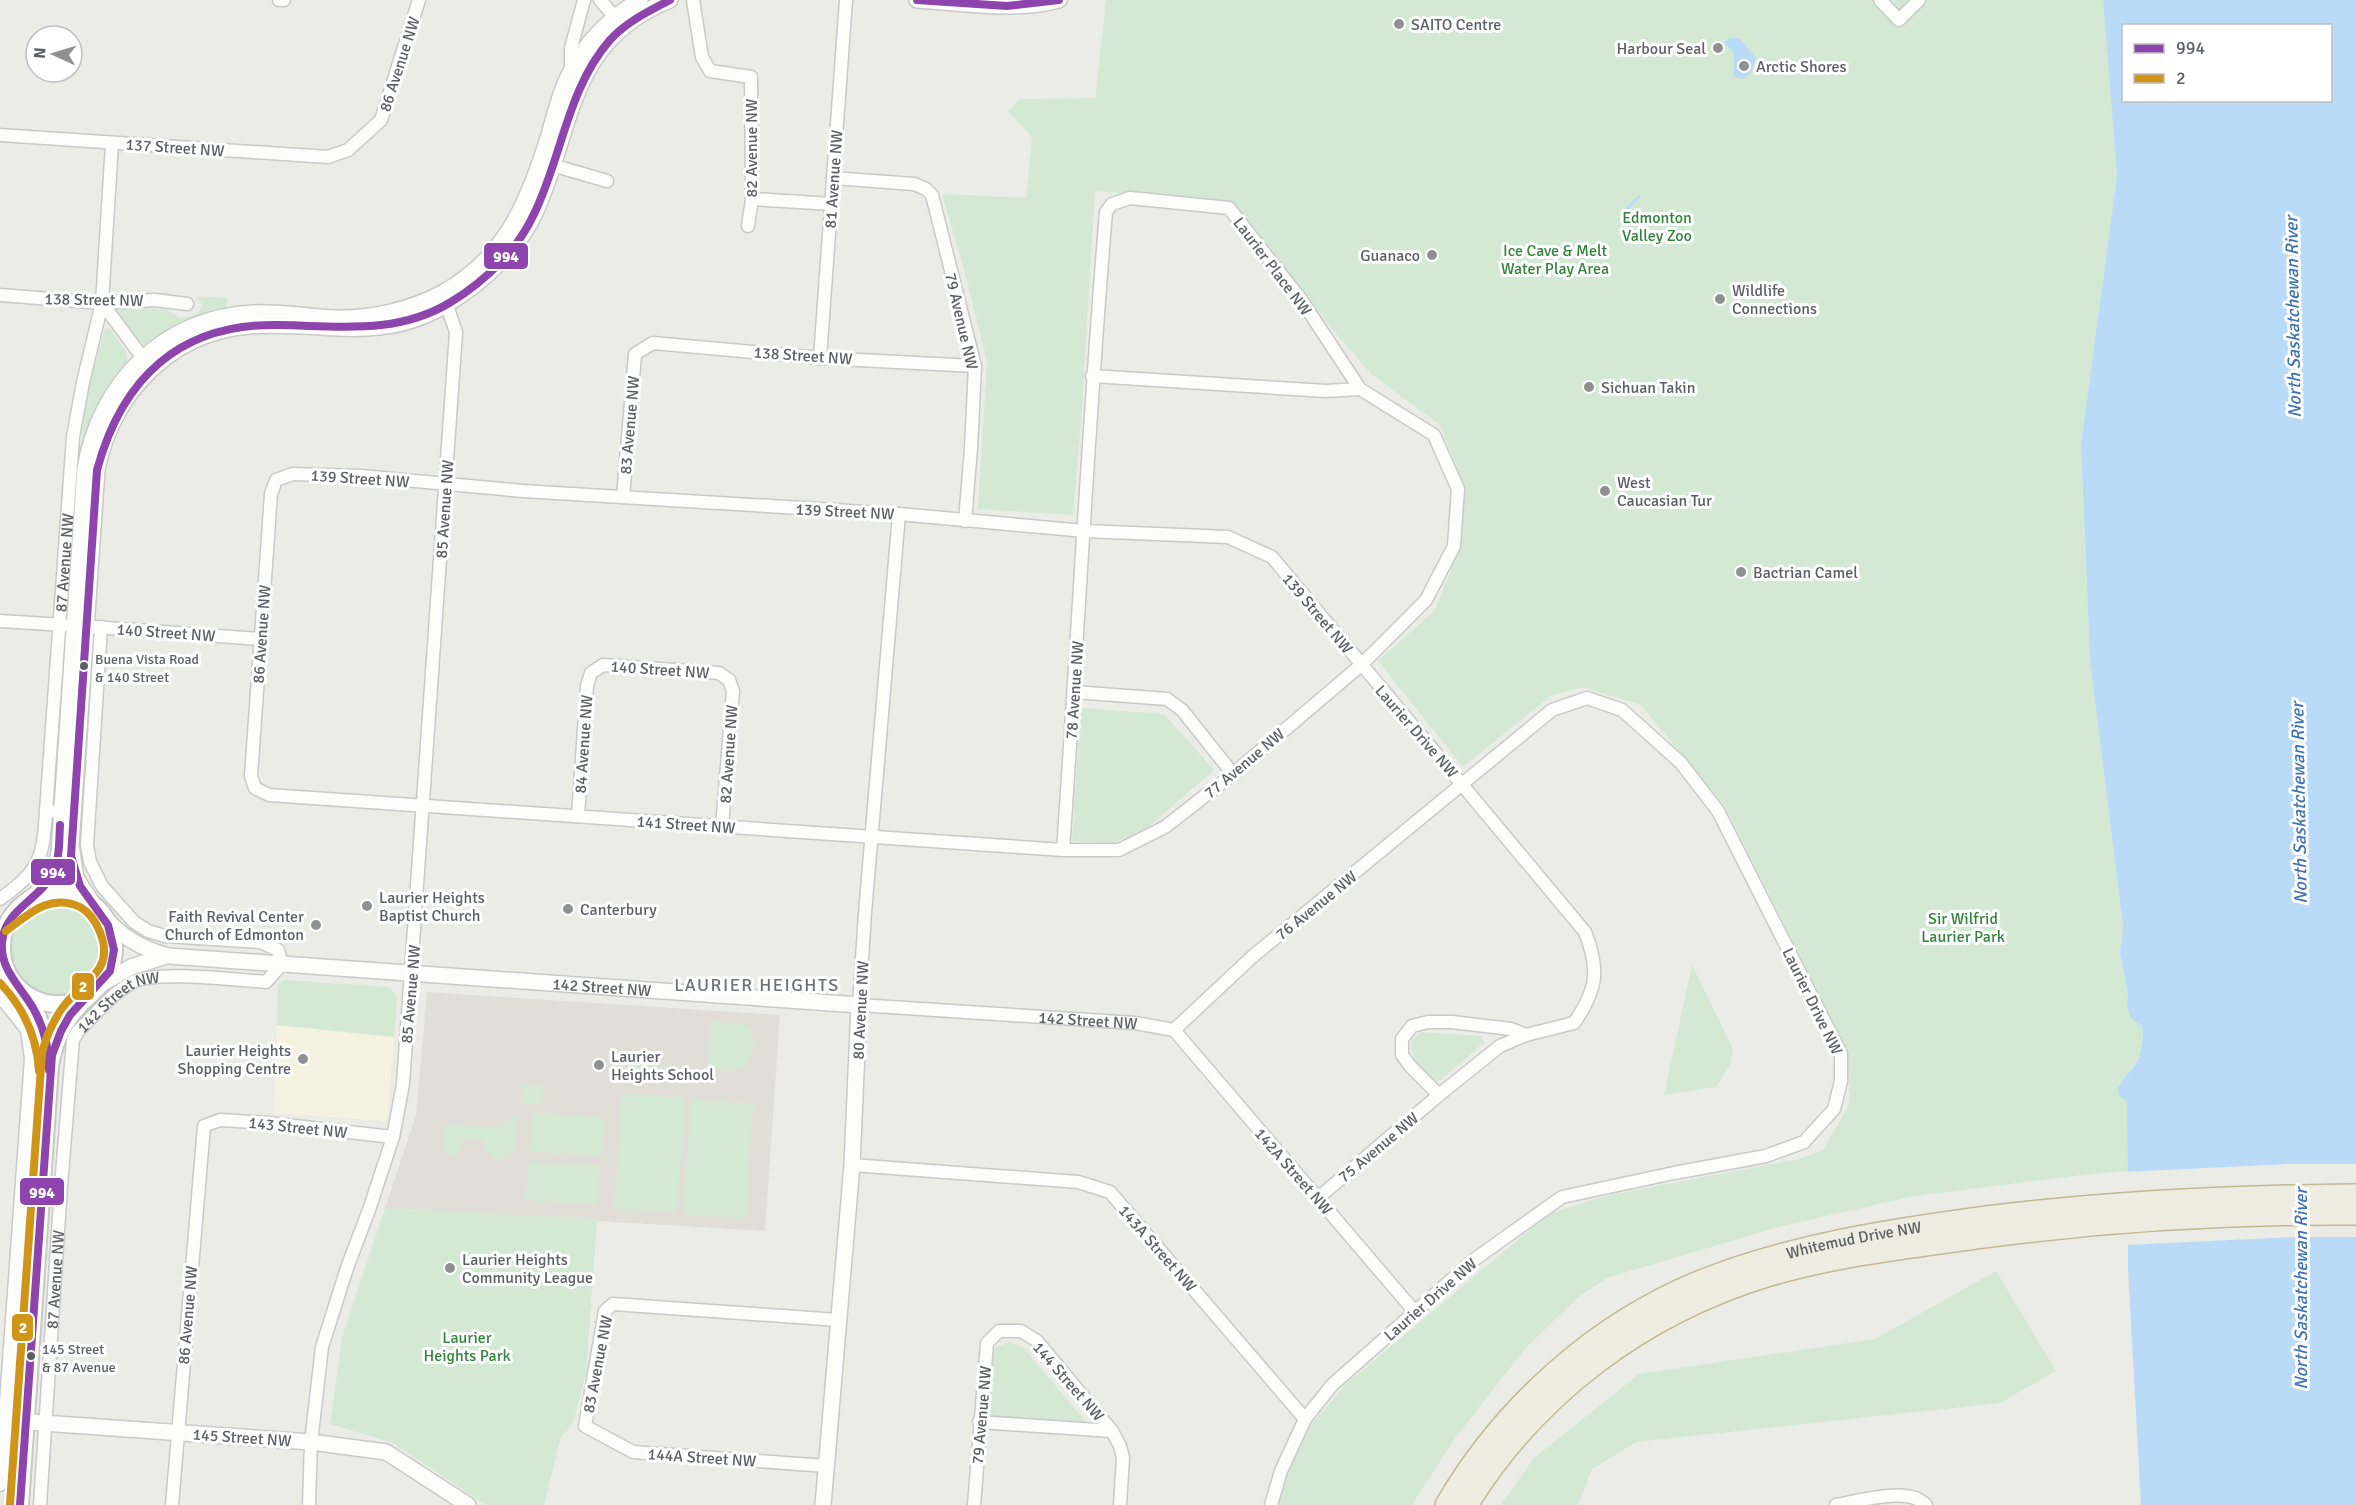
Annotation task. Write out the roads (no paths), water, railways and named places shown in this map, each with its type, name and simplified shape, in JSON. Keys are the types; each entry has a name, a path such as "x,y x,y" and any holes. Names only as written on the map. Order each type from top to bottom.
{"highway":[{"name":"Whitemud Drive NW","path":"1467,1505 1502,1454 1527,1425 1561,1392 1610,1352 1690,1306 1771,1275 1823,1263 2157,1201 2356,1195"},
{"name":"Whitemud Drive NW","path":"1446,1505 1463,1477 1507,1420 1542,1385 1592,1343 1671,1295 1744,1266 1818,1246 1925,1226 2078,1216 2177,1218 2356,1214"}],"main road":[{"path":"0,922 28,900 44,894 61,892 77,895 96,907 110,929 114,946 111,969 97,988 76,1002 58,1005 40,1002 17,987 0,968"},
{"path":"14,912 5,927 2,945 4,964 17,987"},
{"name":"87 Avenue NW","path":"17,987 34,1010 43,1029 48,1053 49,1077"},
{"name":"87 Avenue NW","path":"20,1505 52,1055 59,1034 76,1008 97,988"}],"street":[{"path":"279,0 284,0"},
{"name":"86 Avenue NW","path":"348,150 381,120 419,0"},
{"path":"571,72 571,48 584,0"},
{"path":"600,0 619,22"},
{"path":"547,163 581,81 619,22 640,0"},
{"path":"0,899 29,874 39,862 54,811 80,626 100,457 108,431 146,363 210,334 232,328 274,326 367,329 408,321 482,280 517,243 535,213 557,106 571,72 593,39 619,22 670,0"},
{"name":"82 Avenue NW","path":"693,0 702,57 710,71 751,77 752,199 748,226"},
{"name":"81 Avenue NW","path":"820,358 846,0"},
{"path":"917,0 1010,6 1034,5 1059,0"},
{"path":"1880,0 1899,20 1919,0"},
{"name":"137 Street NW","path":"0,135 328,157 348,150"},
{"name":"87 Avenue NW","path":"112,143 102,303 83,382 73,437 87,845 90,862 102,886 140,927 165,936 260,942 278,950 282,964"},
{"path":"547,163 607,181"},
{"name":"79 Avenue NW","path":"833,178 914,184 926,189 932,195 975,366 965,520"},
{"name":"Laurier Place NW","path":"1085,531 1092,376 1106,212 1112,204 1130,198 1229,208 1302,301 1360,389 1434,435 1458,489 1454,546 1426,600 1361,665"},
{"path":"752,199 832,204"},
{"name":"138 Street NW","path":"0,295 102,303 155,300 187,304"},
{"name":"85 Avenue NW","path":"309,1505 311,1443 322,1347 393,1137 403,1084 456,332 445,299"},
{"path":"102,303 146,363"},
{"name":"138 Street NW","path":"635,354 653,343 820,358 975,366"},
{"name":"83 Avenue NW","path":"623,496 635,354"},
{"path":"1092,376 1326,391 1360,389"},
{"name":"139 Street NW","path":"276,480 293,474 349,475 446,485 899,514 1085,531 1228,537 1272,557 1361,665"},
{"name":"86 Avenue NW","path":"255,788 251,776 260,639 271,494 276,480"},
{"name":"80 Avenue NW","path":"823,1505 852,1165 872,838 899,514"},
{"name":"78 Avenue NW","path":"1063,850 1085,531"},
{"name":"140 Street NW","path":"0,621 260,639"},
{"name":"142 Street NW","path":"80,626 71,856 76,878 96,907 115,929 132,942 150,950 169,956 1135,1023 1174,1030"},
{"name":"140 Street NW","path":"591,673 603,665 718,673 729,680"},
{"name":"77 Avenue NW","path":"1119,850 1165,827 1233,774 1361,665"},
{"name":"Laurier Drive NW","path":"1271,1505 1281,1471 1305,1419 1332,1385 1475,1258 1562,1197 1766,1156 1804,1142 1834,1109 1841,1081 1841,1054 1718,811 1681,763 1622,710 1587,698 1552,710 1463,783 1361,665"},
{"name":"84 Avenue NW","path":"578,816 587,686 591,673"},
{"name":"82 Avenue NW","path":"722,827 733,691 729,680"},
{"path":"1074,692 1167,699 1182,710 1233,774"},
{"name":"75 Avenue NW","path":"1318,1198 1500,1046 1526,1035 1574,1023 1588,1003 1594,978 1593,953 1585,932 1463,783"},
{"name":"76 Avenue NW","path":"1174,1030 1252,957 1463,783"},
{"name":"141 Street NW","path":"255,788 269,795 872,838 1063,850 1119,850"},
{"path":"28,900 47,883 55,868 59,852 54,811"},
{"name":"142 Street NW","path":"97,988 131,967 169,956"},
{"name":"142 Street NW","path":"71,1052 73,1040 78,1031 124,988 138,980 160,976 266,982 282,964"},
{"path":"0,996 27,1030 31,1058 2,1420 0,1485"},
{"name":"75 Avenue NW","path":"1439,1095 1402,1055 1402,1039 1412,1026 1428,1022 1452,1022 1511,1029 1526,1035"},
{"name":"142A Street NW","path":"1174,1030 1415,1312"},
{"name":"87 Avenue NW","path":"40,1505 71,1052"},
{"path":"49,1077 69,1078"},
{"name":"143 Street NW","path":"204,1126 220,1120 393,1137"},
{"name":"86 Avenue NW","path":"172,1505 204,1126"},
{"name":"143A Street NW","path":"852,1165 1078,1182 1110,1192 1305,1419"},
{"name":"83 Avenue NW","path":"585,1426 604,1311 613,1304 838,1320"},
{"name":"79 Avenue NW","path":"974,1505 987,1343 999,1330"},
{"name":"144 Street NW","path":"999,1330 1021,1331 1037,1341 1112,1431"},
{"name":"145 Street NW","path":"2,1420 311,1443 386,1452 468,1505"},
{"name":"144 Street NW","path":"979,1422 1112,1431"},
{"name":"144A Street NW","path":"585,1426 633,1452 826,1466"},
{"path":"1112,1431 1123,1458 1120,1505"},
{"path":"1836,1505 1897,1496 1919,1499 1926,1505"}],"water":[{"name":"North Saskatchewan River","path":"2103,0 2356,0 2356,1505 2141,1505 2128,1270 2127,1101 2118,1093 2118,1088 2138,1059 2143,1031 2142,1026 2130,1018 2120,954 2123,926 2090,660 2081,444 2117,176"},
{"name":"Arctic Shores","path":"1730,38 1739,38 1756,58 1751,73 1743,79 1734,77 1734,53 1723,42"}],"waterway":[{"path":"1623,212 1639,197"}],"place":[{"name":"SAITO Centre","path":"1399,24"},
{"name":"Harbour Seal","path":"1718,48"},
{"name":"Arctic Shores","path":"1744,66"},
{"name":"Guanaco","path":"1432,255"},
{"name":"Wildlife Connections","path":"1720,299"},
{"name":"Sichuan Takin","path":"1589,387"},
{"name":"West Caucasian Tur","path":"1605,491"},
{"name":"Bactrian Camel","path":"1741,572"},
{"name":"Buena Vista Road & 140 Street","path":"84,666"},
{"name":"Laurier Heights Baptist Church","path":"367,906"},
{"name":"Canterbury","path":"568,909"},
{"name":"Faith Revival Center Church of Edmonton","path":"316,925"},
{"name":"Laurier Heights Shopping Centre","path":"303,1059"},
{"name":"Laurier Heights School","path":"599,1065"},
{"name":"Laurier Heights Community League","path":"450,1268"},
{"name":"145 Street & 87 Avenue","path":"31,1356"}],"district":[{"name":"LAURIER HEIGHTS","path":"757,985"}],"park label":[{"name":"Edmonton Valley Zoo","path":"1657,226"},
{"name":"Ice Cave & Melt Water Play Area","path":"1555,259"},
{"name":"Sir Wilfrid Laurier Park","path":"1963,927"},
{"name":"Laurier Heights Park","path":"467,1346"}]}
